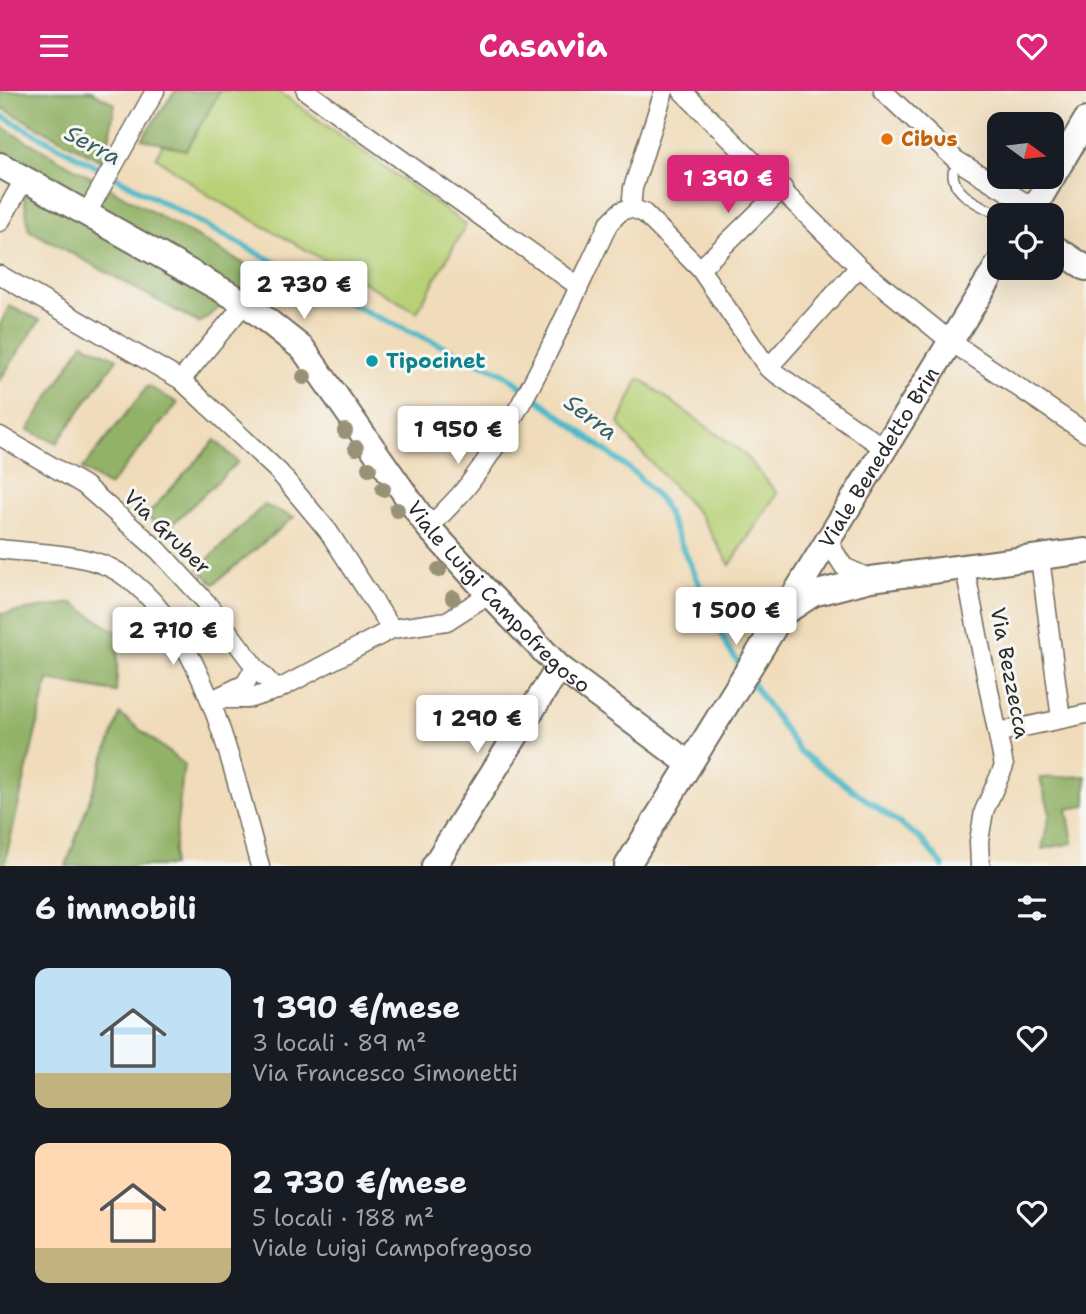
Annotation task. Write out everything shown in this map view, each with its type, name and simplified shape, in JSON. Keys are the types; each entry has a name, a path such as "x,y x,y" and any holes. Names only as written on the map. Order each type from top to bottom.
{"street":[{"path":"87,213 155,91"},
{"path":"306,91 578,286"},
{"path":"631,208 633,188 664,91"},
{"path":"682,91 783,188 859,267 950,341 1086,433"},
{"path":"883,91 955,166 1017,203"},
{"path":"1037,203 1086,120"},
{"name":"Viale Luigi Campofregoso","path":"0,165 246,303 303,349 429,528 489,594 559,667 688,763"},
{"path":"0,222 25,178"},
{"path":"700,269 783,188"},
{"path":"429,528 468,485 510,423 548,353 609,223 621,211 631,208 644,213 700,269 768,368 884,448"},
{"path":"1064,254 1086,268"},
{"path":"768,368 859,267"},
{"path":"0,275 181,380 279,472 328,531 392,629"},
{"name":"Viale Benedetto Brin","path":"627,866 688,763 787,611 988,280"},
{"path":"181,380 246,303"},
{"name":"Via Gruber","path":"0,436 84,485 158,549 206,602 255,667 277,690"},
{"path":"838,524 830,545 844,567 870,579"},
{"path":"0,549 89,561 119,572 152,601 187,652 211,699 260,866"},
{"path":"787,611 813,594 870,579 965,569 1086,551"},
{"path":"1040,558 1061,719"},
{"name":"Via Bezzecca","path":"965,569 1000,732 1004,766 984,811 979,841 980,866"},
{"path":"211,699 248,699 277,690 392,629 447,621 489,594"},
{"path":"211,699 245,684 255,667"},
{"path":"434,866 559,667"},
{"path":"1000,732 1086,714"}],"lane":[{"path":"955,166 952,182 957,190 987,208"}],"green space":[{"path":"0,91 91,91 115,104 105,163 0,107"},
{"path":"175,91 220,91 186,150 142,139"},
{"path":"220,91 278,91 466,225 417,312 208,195 156,157 163,144 186,150"},
{"path":"0,126 296,293 228,301 199,323 29,230 22,183 0,172"},
{"path":"9,306 40,320 0,380 0,325"},
{"path":"83,343 117,359 57,443 28,430"},
{"path":"639,378 743,453 777,493 730,565 700,515 631,441 619,423"},
{"path":"148,386 178,403 109,486 82,469"},
{"path":"215,440 238,462 163,533 147,515"},
{"path":"264,505 294,517 214,584 198,569"},
{"path":"73,603 119,634 116,692 48,680 4,866 0,866 0,614"},
{"path":"120,714 184,764 172,866 66,866"},
{"path":"1086,776 1086,806 1067,809 1073,843 1042,849 1050,813 1040,778"}],"waterway":[{"name":"Serra","path":"0,115 369,313 505,374 636,474 662,502 728,648 742,668"},
{"name":"Serra","path":"750,680 800,752 921,839 943,866"}],"place":[{"name":"Cibus","path":"887,139"},
{"name":"Tipocinet","path":"372,361"}]}
